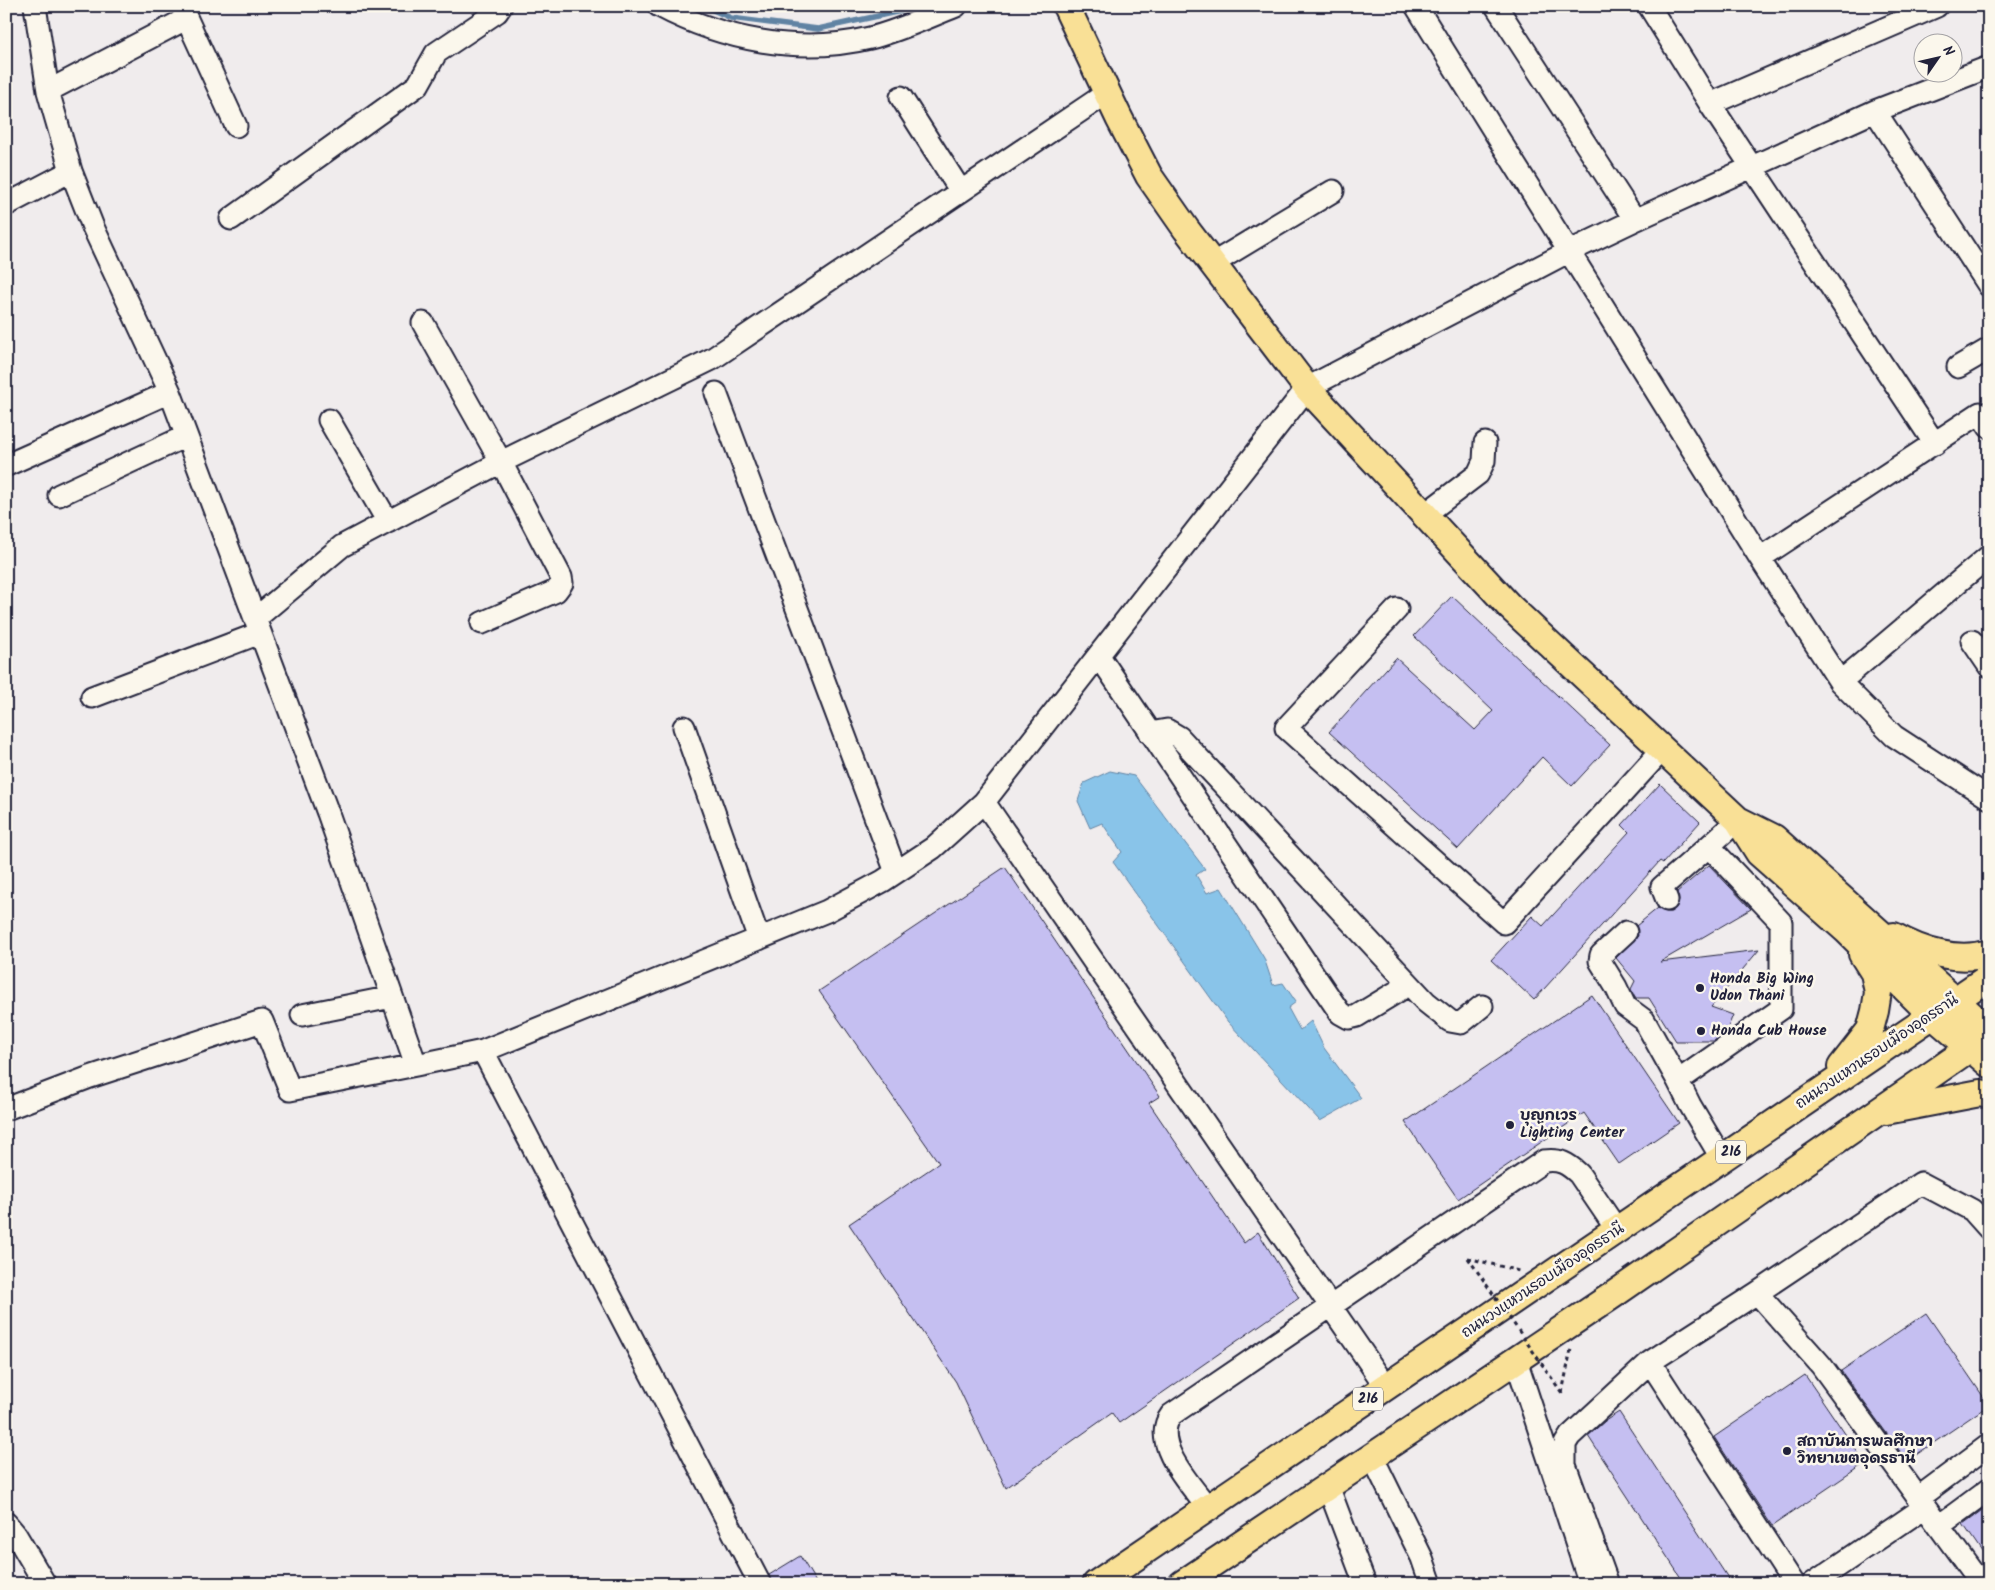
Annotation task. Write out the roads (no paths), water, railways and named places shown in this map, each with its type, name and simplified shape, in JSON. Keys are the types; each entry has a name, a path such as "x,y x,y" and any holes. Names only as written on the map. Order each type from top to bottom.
{"main road":[{"path":"1066,6 1149,176 1212,264 1307,388 1510,607 1738,820 1759,853 1954,999 1989,1031"},
{"path":"1856,925 1914,947 1944,955 1982,955 1989,953"},
{"path":"1182,1584 1516,1360 1874,1113 1982,1049 1932,1014 1856,925"},
{"path":"1823,1089 1870,1030 1878,992 1874,973 1856,925"},
{"name":"ถนนวงแหวนรอบเมืองอุดรธานี","path":"1096,1584 1989,977"},
{"path":"1874,1113 1980,1093 1989,1095"}],"street":[{"path":"35,6 48,91 71,171 93,227 170,392 328,813 416,1065"},
{"path":"231,219 418,85 436,53 497,12 501,6"},
{"path":"659,6 680,17 731,34 774,44 824,45 870,38 956,6"},
{"path":"1416,6 1760,558 1840,682 1894,736 1989,798"},
{"path":"1496,6 1635,220"},
{"path":"1649,6 1710,104 1935,444"},
{"path":"1710,104 1937,6"},
{"path":"48,91 180,22 186,11"},
{"path":"186,11 236,126"},
{"path":"6,1110 90,1077 262,1021 290,1090 483,1051 827,911 882,881 933,848 984,802 1307,388 1570,251 1635,220 1875,111 1989,67"},
{"path":"92,697 258,626 342,546 501,462 712,359 960,190 1107,93"},
{"path":"901,97 960,190"},
{"path":"1875,111 1989,286"},
{"path":"6,205 71,171"},
{"path":"1212,264 1333,191"},
{"path":"423,324 501,462 561,577 562,583 556,591 482,623"},
{"path":"1958,367 1989,349"},
{"path":"6,465 170,392"},
{"path":"716,393 896,872"},
{"path":"1760,558 1935,444 1986,416"},
{"path":"329,420 388,522"},
{"path":"59,495 186,436"},
{"path":"1424,515 1478,474 1484,461 1485,443"},
{"path":"1840,682 1989,556"},
{"path":"1396,609 1286,728 1504,924 1662,750"},
{"path":"1972,641 1989,666"},
{"path":"1099,656 1340,1012 1349,1018 1357,1016 1408,985"},
{"path":"684,727 759,938"},
{"path":"1150,733 1167,730 1179,737 1408,985 1426,1002 1450,1021 1461,1023 1482,1006"},
{"path":"984,802 1386,1387"},
{"path":"1667,900 1662,886 1738,820"},
{"path":"1678,1081 1781,1009 1781,922 1709,846"},
{"path":"1626,932 1600,955 1600,962 1625,1006 1644,1020 1722,1159"},
{"path":"302,1015 392,998"},
{"path":"483,1051 760,1584"},
{"path":"1208,1508 1166,1447 1165,1422 1171,1415 1331,1306 1544,1162 1556,1160 1571,1166 1579,1174 1617,1230"},
{"path":"1608,1584 1565,1465 1565,1444 1570,1436 1650,1362 1921,1183 1972,1210 1989,1229"},
{"path":"1757,1293 1821,1366 1981,1584"},
{"path":"1516,1360 1590,1584"},
{"path":"1650,1362 1794,1584"},
{"path":"1812,1584 1922,1502 1989,1444"},
{"path":"1372,1456 1422,1558 1431,1584"},
{"path":"1328,1486 1365,1584"},
{"path":"1938,1526 1989,1489"},
{"path":"6,1524 16,1535 44,1584"}],"water":[{"path":"1110,771 1134,776 1205,869 1196,875 1207,893 1221,888 1264,958 1273,985 1283,983 1296,1002 1288,1008 1300,1030 1311,1021 1324,1048 1361,1098 1320,1121 1228,1022 1113,862 1122,852 1102,823 1090,828 1078,801 1084,783"}],"waterway":[{"path":"704,6 731,18 818,29 901,11 912,6"}],"place":[{"name":"Honda Big Wing Udon Thani","path":"1700,988"},
{"name":"Honda Cub House","path":"1701,1031"},
{"name":"บุญกเวร Lighting Center","path":"1510,1125"},
{"name":"สถาบันการพลศึกษา วิทยาเขตอุดรธานี","path":"1787,1451"}]}
